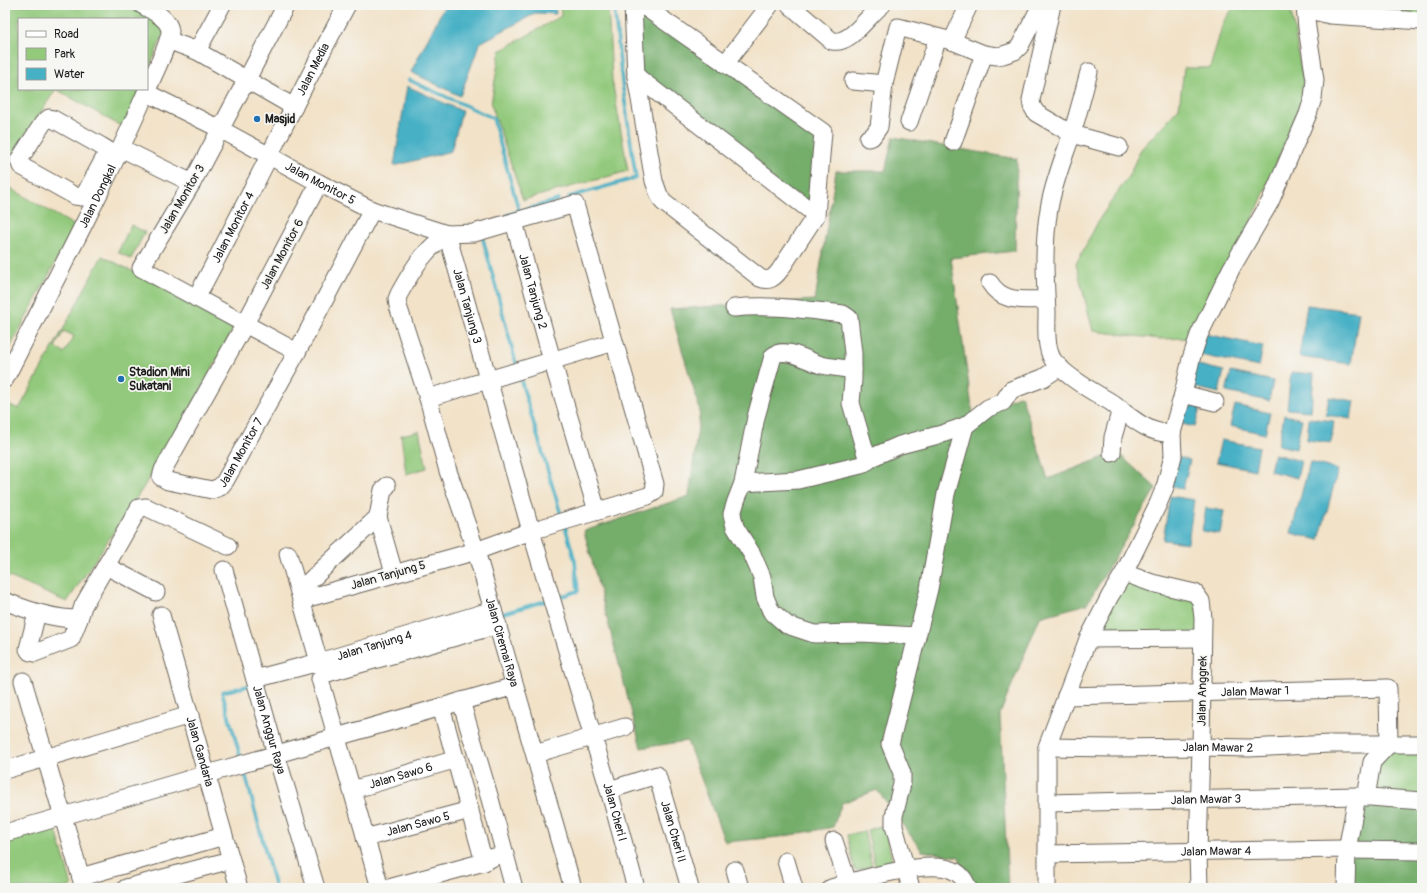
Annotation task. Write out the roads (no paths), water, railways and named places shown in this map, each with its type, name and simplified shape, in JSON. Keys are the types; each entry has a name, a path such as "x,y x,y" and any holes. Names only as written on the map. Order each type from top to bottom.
{"street":[{"path":"197,51 222,5"},
{"name":"Jalan Monitor 3","path":"196,298 141,268 192,183 286,5"},
{"name":"Jalan Media","path":"269,155 346,5"},
{"path":"634,5 636,76 654,181 659,195 663,202 760,278 765,280 775,276 788,259 816,215 823,132 642,5"},
{"path":"725,64 770,5"},
{"path":"790,5 832,41 837,42 846,39 854,33 874,11 882,5"},
{"path":"909,122 945,39 969,5"},
{"path":"868,138 872,137 879,127 884,84 898,27 945,39 984,54 997,56 1015,51 1020,46 1042,5"},
{"path":"1052,5 1031,100 1032,106 1036,113 1072,134 1119,147"},
{"path":"1047,888 1047,747 1088,639 1110,596 1124,573 1165,487 1173,456 1172,433 1183,394 1190,359 1199,335 1231,269 1270,202 1312,103 1315,80 1304,6 1330,15 1422,21"},
{"name":"Jalan Dongkal","path":"148,88 169,35 169,27 165,20 153,8"},
{"path":"173,42 197,51 294,108"},
{"path":"953,142 984,54"},
{"path":"1089,72 1072,134 1048,210 1046,300 1050,352 1053,359 1060,367 1096,394 1121,409 1144,426 1155,432 1163,434 1172,433"},
{"path":"636,76 816,215"},
{"path":"853,81 884,84"},
{"name":"Jalan Dongkal","path":"5,379 100,180 140,107 147,90"},
{"name":"Jalan Monitor 5","path":"151,95 220,129 372,210 447,234 478,232 575,204 614,342"},
{"path":"48,118 53,119 106,150 100,180 84,195 79,197 51,184 21,166 19,160 45,120 48,118"},
{"path":"125,150 192,183"},
{"name":"Jalan Monitor 4","path":"196,298 231,234 269,155"},
{"name":"Jalan Monitor 6","path":"245,324 319,183"},
{"name":"Jalan Monitor 7","path":"245,324 162,470 162,477 168,481 212,490 220,487 225,481 297,352 372,210"},
{"name":"Jalan Tanjung 2","path":"514,222 552,360 597,511"},
{"path":"447,234 429,248 418,261 398,294 397,299 428,398 614,342"},
{"name":"Jalan Tanjung 3","path":"447,234 530,531"},
{"path":"990,283 994,290 1007,298 1046,300"},
{"path":"196,298 297,352"},
{"path":"734,308 767,306 847,315 849,318 853,353 851,403 868,461"},
{"name":"Jalan Tanjung 5","path":"300,595 394,573 476,551 530,531 652,494 655,489 614,342"},
{"path":"853,370 821,364 783,352 773,356 756,417 743,483 732,514 735,527 752,554 762,577 765,597 771,610 787,625 814,634 861,633 917,636"},
{"path":"743,483 798,480 853,467 900,445 942,434 965,426 988,408 1003,402 1011,390 1026,383 1043,378 1060,367"},
{"path":"1183,394 1215,402"},
{"name":"Jalan Ciremai Raya","path":"428,398 448,471 476,551 573,888"},
{"path":"1112,453 1113,437 1121,409"},
{"path":"911,888 894,826 894,816 902,784 902,774 890,744 933,574 946,494 965,426"},
{"path":"387,486 383,490 378,517 394,573"},
{"path":"36,614 28,649 30,652 36,653 71,639 83,606 139,508 146,507 228,546"},
{"path":"300,595 378,517"},
{"name":"Jalan Cheri I","path":"530,531 594,737 636,888"},
{"path":"288,554 319,662"},
{"path":"106,566 156,592"},
{"name":"Jalan Anggur Raya","path":"224,570 316,888"},
{"name":"Jalan Anggrek","path":"1124,573 1152,583 1195,593 1201,600 1203,618 1198,852 1199,888"},
{"path":"5,601 36,614 79,620"},
{"name":"Jalan Gandaria","path":"161,615 239,888"},
{"path":"380,888 320,679 324,674 495,617"},
{"name":"Jalan Tanjung 4","path":"256,684 319,662 495,617"},
{"path":"1088,639 1202,638"},
{"path":"23,681 83,883 224,836"},
{"path":"5,833 515,686"},
{"name":"Jalan Mawar 1","path":"1066,696 1388,688 1389,744"},
{"path":"461,702 490,799 514,888"},
{"path":"441,707 454,761 470,810 484,862"},
{"path":"5,770 190,715"},
{"path":"535,754 625,727"},
{"name":"Jalan Mawar 2","path":"1047,747 1249,748 1330,744 1422,744"},
{"path":"1346,888 1347,850 1361,797 1372,762 1389,744"},
{"name":"Jalan Sawo 6","path":"352,790 454,761"},
{"name":"Jalan Cheri II","path":"609,790 657,775 690,888"},
{"name":"Jalan Mawar 3","path":"1047,803 1361,797 1422,801"},
{"name":"Jalan Sawo 5","path":"365,838 470,810"},
{"path":"834,840 842,886 905,869 932,867 951,869 959,873 968,888"},
{"name":"Jalan Mawar 4","path":"1047,854 1347,850 1422,851"},
{"path":"389,888 484,862 504,853"},
{"path":"126,888 231,860"},
{"path":"786,861 794,888"},
{"path":"735,870 740,888"}],"water":[{"path":"445,5 555,5 556,14 536,13 480,43 460,96 411,72"},
{"path":"407,86 462,111 451,151 394,166"},
{"path":"1307,305 1359,312 1351,364 1299,357"},
{"path":"1205,334 1263,346 1259,367 1200,355"},
{"path":"1194,364 1224,371 1219,393 1189,386"},
{"path":"1231,372 1273,381 1269,401 1226,392"},
{"path":"1291,372 1314,374 1311,411 1287,409"},
{"path":"1185,397 1202,401 1195,427 1178,423"},
{"path":"1329,397 1354,401 1351,419 1326,415"},
{"path":"1235,405 1270,413 1265,434 1230,426"},
{"path":"1284,415 1302,419 1296,449 1278,445"},
{"path":"1309,418 1334,421 1331,443 1307,440"},
{"path":"1221,440 1259,447 1255,470 1216,462"},
{"path":"1274,454 1301,461 1297,478 1270,471"},
{"path":"1177,457 1190,460 1183,489 1170,486"},
{"path":"1310,462 1338,470 1319,540 1291,533"},
{"path":"1170,496 1194,500 1188,543 1163,540"},
{"path":"1206,508 1224,511 1220,534 1202,531"}],"waterway":[{"path":"569,197 636,178 622,82 614,5"},
{"path":"409,80 493,118 519,211"},
{"path":"508,215 558,200"},
{"path":"482,235 517,367"},
{"path":"519,374 562,518"},
{"path":"556,598 578,591 575,561 565,526"},
{"path":"498,615 548,600"},
{"path":"241,759 222,692 252,685"},
{"path":"244,769 275,888"}],"place":[{"name":"Masjid","path":"257,119"},
{"name":"Stadion Mini Sukatani","path":"121,379"}]}
